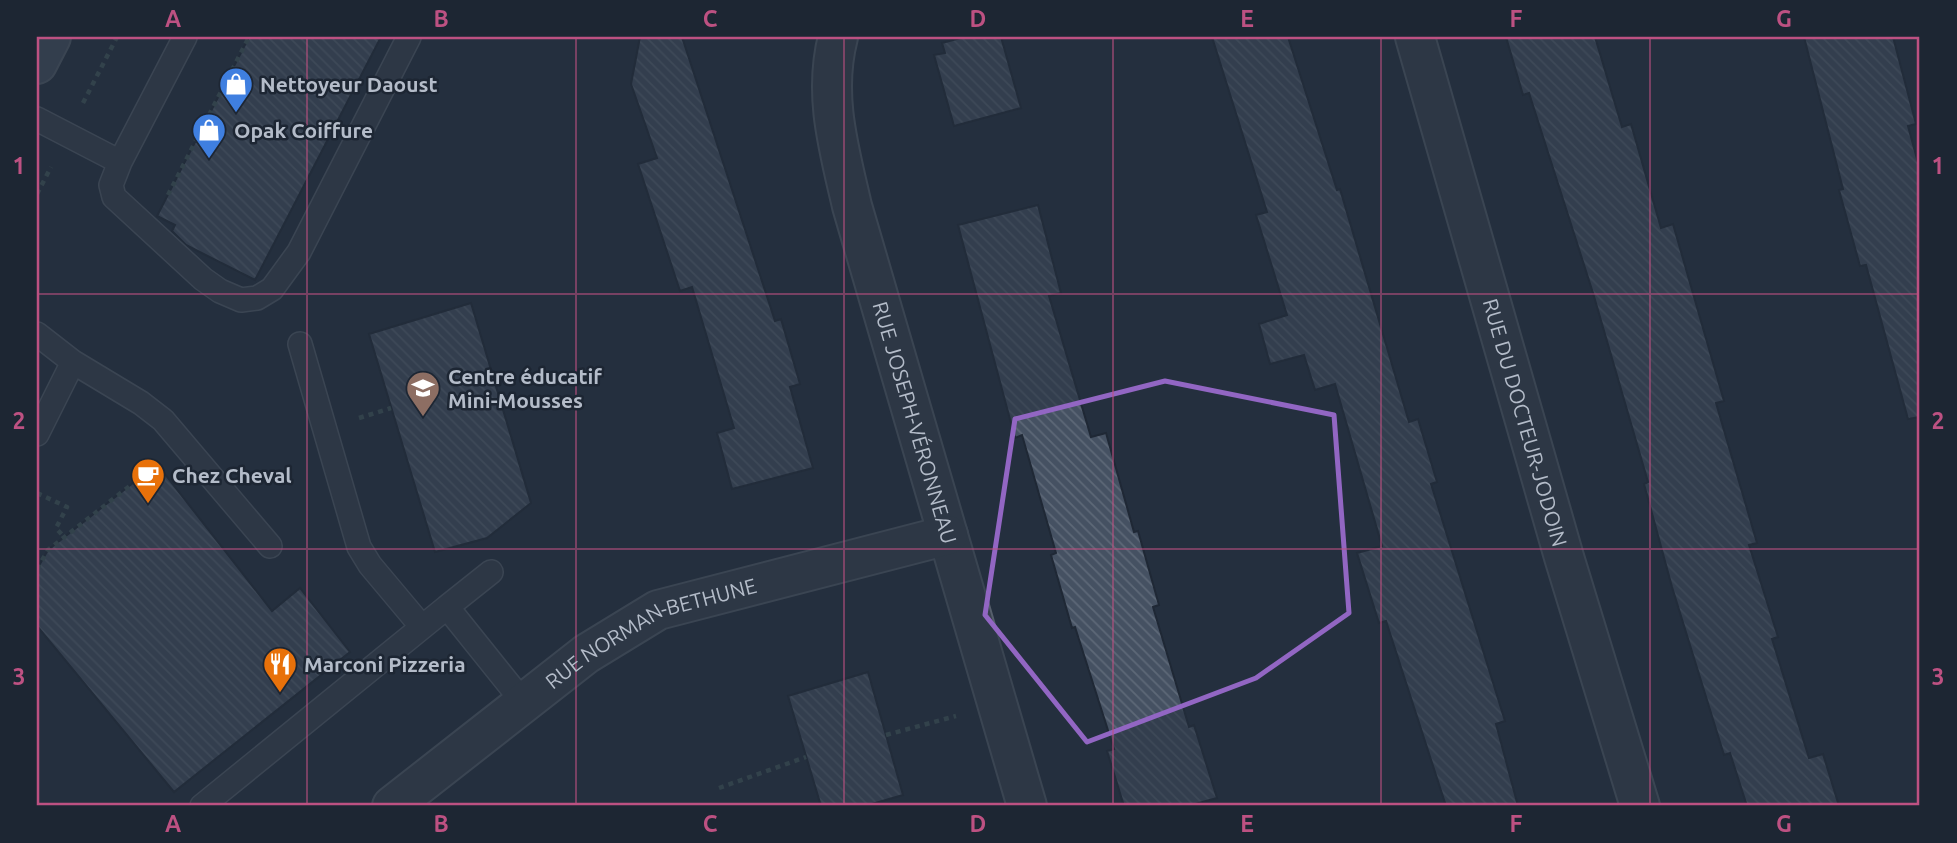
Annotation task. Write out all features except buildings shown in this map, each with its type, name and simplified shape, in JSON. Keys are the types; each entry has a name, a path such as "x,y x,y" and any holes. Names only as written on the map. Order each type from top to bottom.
{"street":[{"path":"37,65 51,37"},
{"name":"RUE JOSEPH-VÉRONNEAU","path":"838,37 832,65 833,123 852,206 1027,806"},
{"name":"RUE DU DOCTEUR-JODOIN","path":"1415,37 1640,806"},
{"name":"RUE NORMAN-BETHUNE","path":"393,806 605,641 658,610 948,535"}],"lane":[{"path":"186,37 120,162 111,185 114,197 203,279 220,292 241,300 257,298 272,289 299,252 409,37"},
{"path":"37,119 120,162"},
{"path":"37,334 73,362 141,402 163,420 270,546"},
{"path":"300,344 359,547 370,565 422,627"},
{"path":"37,434 73,362"},
{"path":"202,806 491,572"},
{"path":"447,607 524,703"}],"path":[{"path":"83,102 117,37"},
{"path":"166,198 249,37"},
{"path":"37,194 50,167"},
{"path":"37,569 48,550 157,464"},
{"path":"37,494 67,507 56,528 64,537"},
{"path":"886,735 963,714"},
{"path":"719,789 806,757"}],"highlighted area":[{"path":"1165,381 1334,415 1349,613 1256,678 1087,742 985,615 1015,419"}],"place":[{"name":"Nettoyeur Daoust","path":"236,114"},
{"name":"Opak Coiffure","path":"209,160"},
{"name":"Centre éducatif Mini-Mousses","path":"423,418"},
{"name":"Chez Cheval","path":"148,505"},
{"name":"Marconi Pizzeria","path":"280,694"}]}
